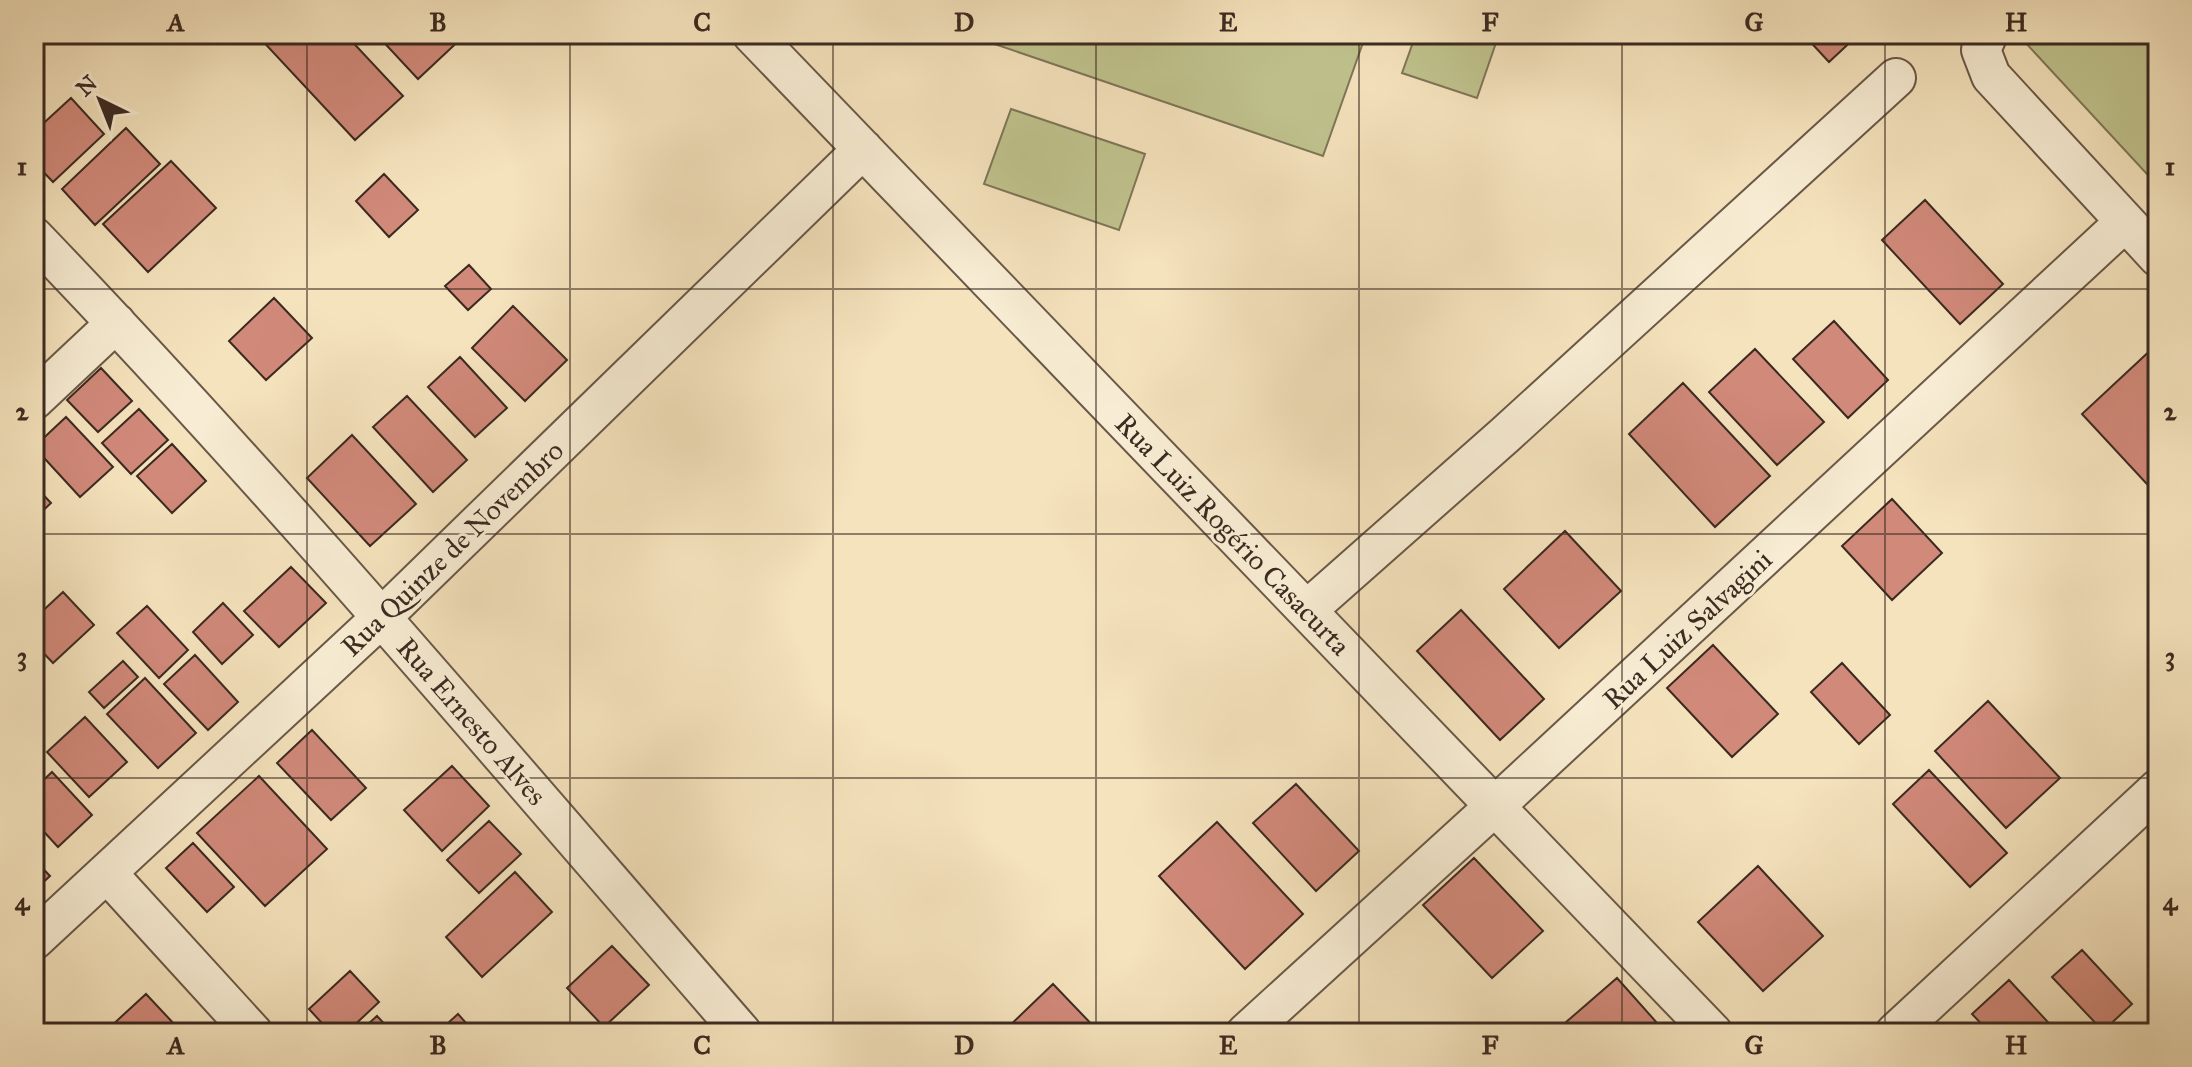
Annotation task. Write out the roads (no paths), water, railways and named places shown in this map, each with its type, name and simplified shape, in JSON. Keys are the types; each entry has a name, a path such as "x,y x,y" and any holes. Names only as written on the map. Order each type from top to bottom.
{"street":[{"name":"Rua Luiz Rogério Casacurta","path":"752,34 1713,1033"},
{"path":"1988,34 1981,50 1991,76 2158,257"},
{"path":"1307,610 1505,435 1896,78"},
{"name":"Rua Quinze de Novembro","path":"34,940 382,617 863,149"},
{"name":"Rua Luiz Salvagini","path":"1246,1033 2125,222"},
{"name":"Rua Ernesto Alves","path":"34,237 382,617 742,1033"},
{"path":"34,400 116,323"},
{"path":"1895,1033 2158,789"},
{"path":"107,873 253,1033"}]}
